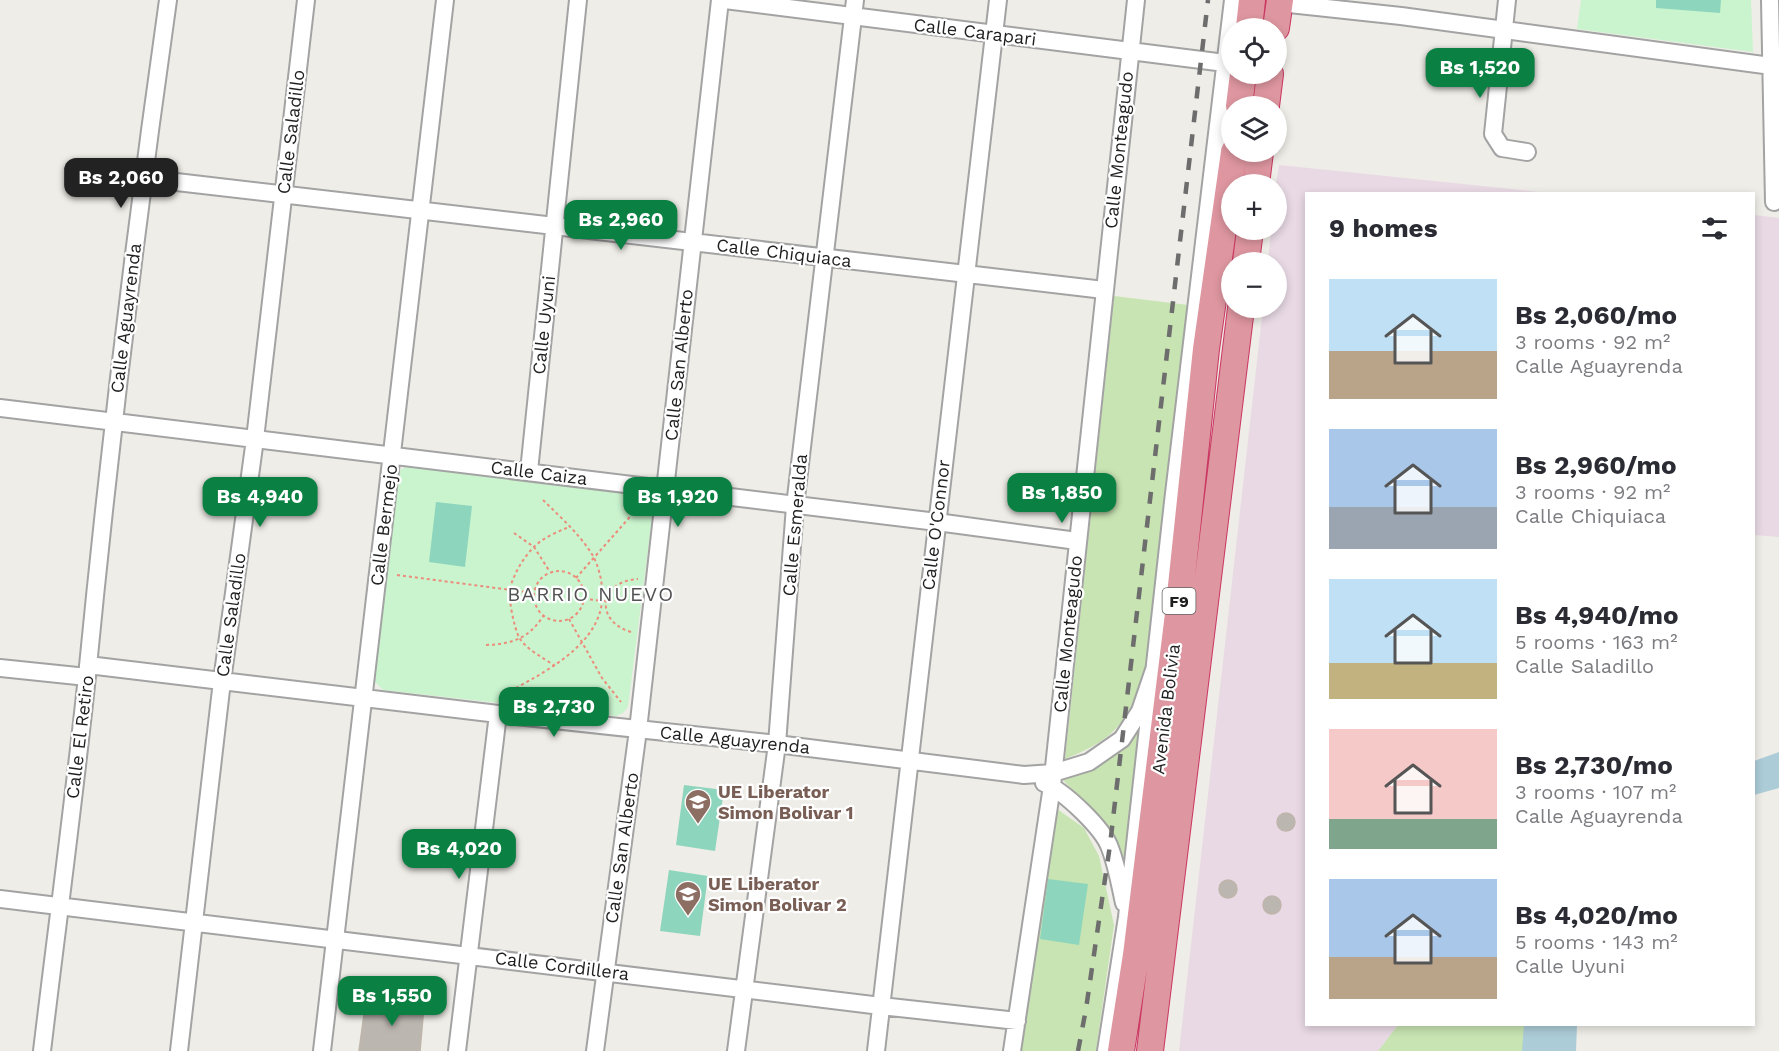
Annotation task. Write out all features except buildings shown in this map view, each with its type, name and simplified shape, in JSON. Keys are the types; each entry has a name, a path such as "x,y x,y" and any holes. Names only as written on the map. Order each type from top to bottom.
{"highway":[{"path":"1250,18 1252,0"},
{"path":"1278,18 1280,2"},
{"name":"Avenida Bolivia","path":"1121,1051 1136,956 1178,614 1206,349 1233,162"},
{"name":"Avenida Bolivia","path":"1150,1051 1240,318"}],"street":[{"name":"Calle Aguayrenda","path":"113,423 142,178 168,0"},
{"name":"Calle Saladillo","path":"179,1051 222,681 255,439 306,0"},
{"name":"Calle Bermejo","path":"322,1051 445,0"},
{"name":"Calle Uyuni","path":"529,471 578,0"},
{"name":"Calle San Alberto","path":"596,1051 638,730 720,0"},
{"name":"Calle Carapari","path":"725,0 854,8 994,34 1129,51 1221,66"},
{"name":"Calle O'Connor","path":"876,1051 998,0"},
{"name":"Calle Monteagudo","path":"1012,1051 1053,780 1136,0"},
{"path":"1233,0 1233,18"},
{"path":"1507,0 1493,134 1502,148 1527,152"},
{"path":"1770,0 1775,66 1774,202"},
{"path":"1280,2 1775,66"},
{"name":"Calle Esmeralda","path":"736,1051 777,744 795,506 854,8"},
{"path":"1106,1051 1127,917 1155,667 1232,84"},
{"name":"Calle Chiquiaca","path":"142,178 1104,290"},
{"name":"Calle Caiza","path":"0,408 529,471 1077,541"},
{"name":"Calle El Retiro","path":"42,1051 87,671 113,423"},
{"name":"Calle Aguayrenda","path":"0,668 87,671 222,681 777,744 1053,780 1089,762 1122,739 1140,711 1155,667"},
{"path":"457,1051 498,714"},
{"path":"1053,780 1087,816 1110,846 1136,956"},
{"name":"Calle Cordillera","path":"0,899 1017,1021"}],"path":[{"path":"576,578 649,495"},
{"path":"541,498 594,558 601,577 609,617 614,624 631,632"},
{"path":"555,666 519,639 509,590 519,568 534,547 550,535 569,527"},
{"path":"514,533 534,547 551,573"},
{"path":"564,572 576,578 581,584 584,599 579,611 569,618 560,620 544,615 538,609 534,593 540,580 551,573 564,572"},
{"path":"397,575 534,593"},
{"path":"516,688 555,666 582,643 597,622 610,590 617,583 638,579"},
{"path":"584,599 605,601"},
{"path":"486,645 505,644 519,639 537,626 544,615"},
{"path":"569,618 602,678 621,702"}],"shaded area":[{"path":"1279,165 1539,192 1305,192 1305,1026 1397,1026 1378,1051 1179,1051 1262,318 1287,318 1287,252 1269,252 1270,240 1287,240 1287,174 1278,174"},
{"path":"1755,215 1779,218 1779,537 1755,535"}],"green space":[{"path":"1581,0 1751,0 1753,52 1577,29"},
{"path":"1656,0 1721,0 1720,13 1656,8"},
{"path":"1114,296 1188,305 1147,667 1127,714 1119,725 1098,743 1065,759"},
{"path":"411,464 649,495 653,510 628,707 623,713 616,716 383,690 375,682 397,472"},
{"path":"436,502 472,506 465,567 429,562"},
{"path":"1140,728 1124,857 1104,822 1061,778 1095,768"},
{"path":"684,785 724,790 715,851 676,845"},
{"path":"1057,809 1084,828 1099,856 1114,925 1096,1051 1021,1051"},
{"path":"669,870 708,876 700,936 660,931"},
{"path":"1048,879 1088,884 1079,945 1040,939"},
{"path":"1397,1026 1525,1026 1523,1051 1378,1051"}],"water":[{"path":"1779,752 1779,788 1755,795 1755,761"},
{"path":"1524,1026 1577,1026 1576,1051 1522,1051"}],"railway":[{"path":"1078,1051 1110,845 1208,0"}],"place":[{"name":"UE Liberator Simon Bolivar 1","path":"698,825"},
{"name":"UE Liberator Simon Bolivar 2","path":"688,917"}],"district":[{"name":"BARRIO NUEVO","path":"591,594"}]}
